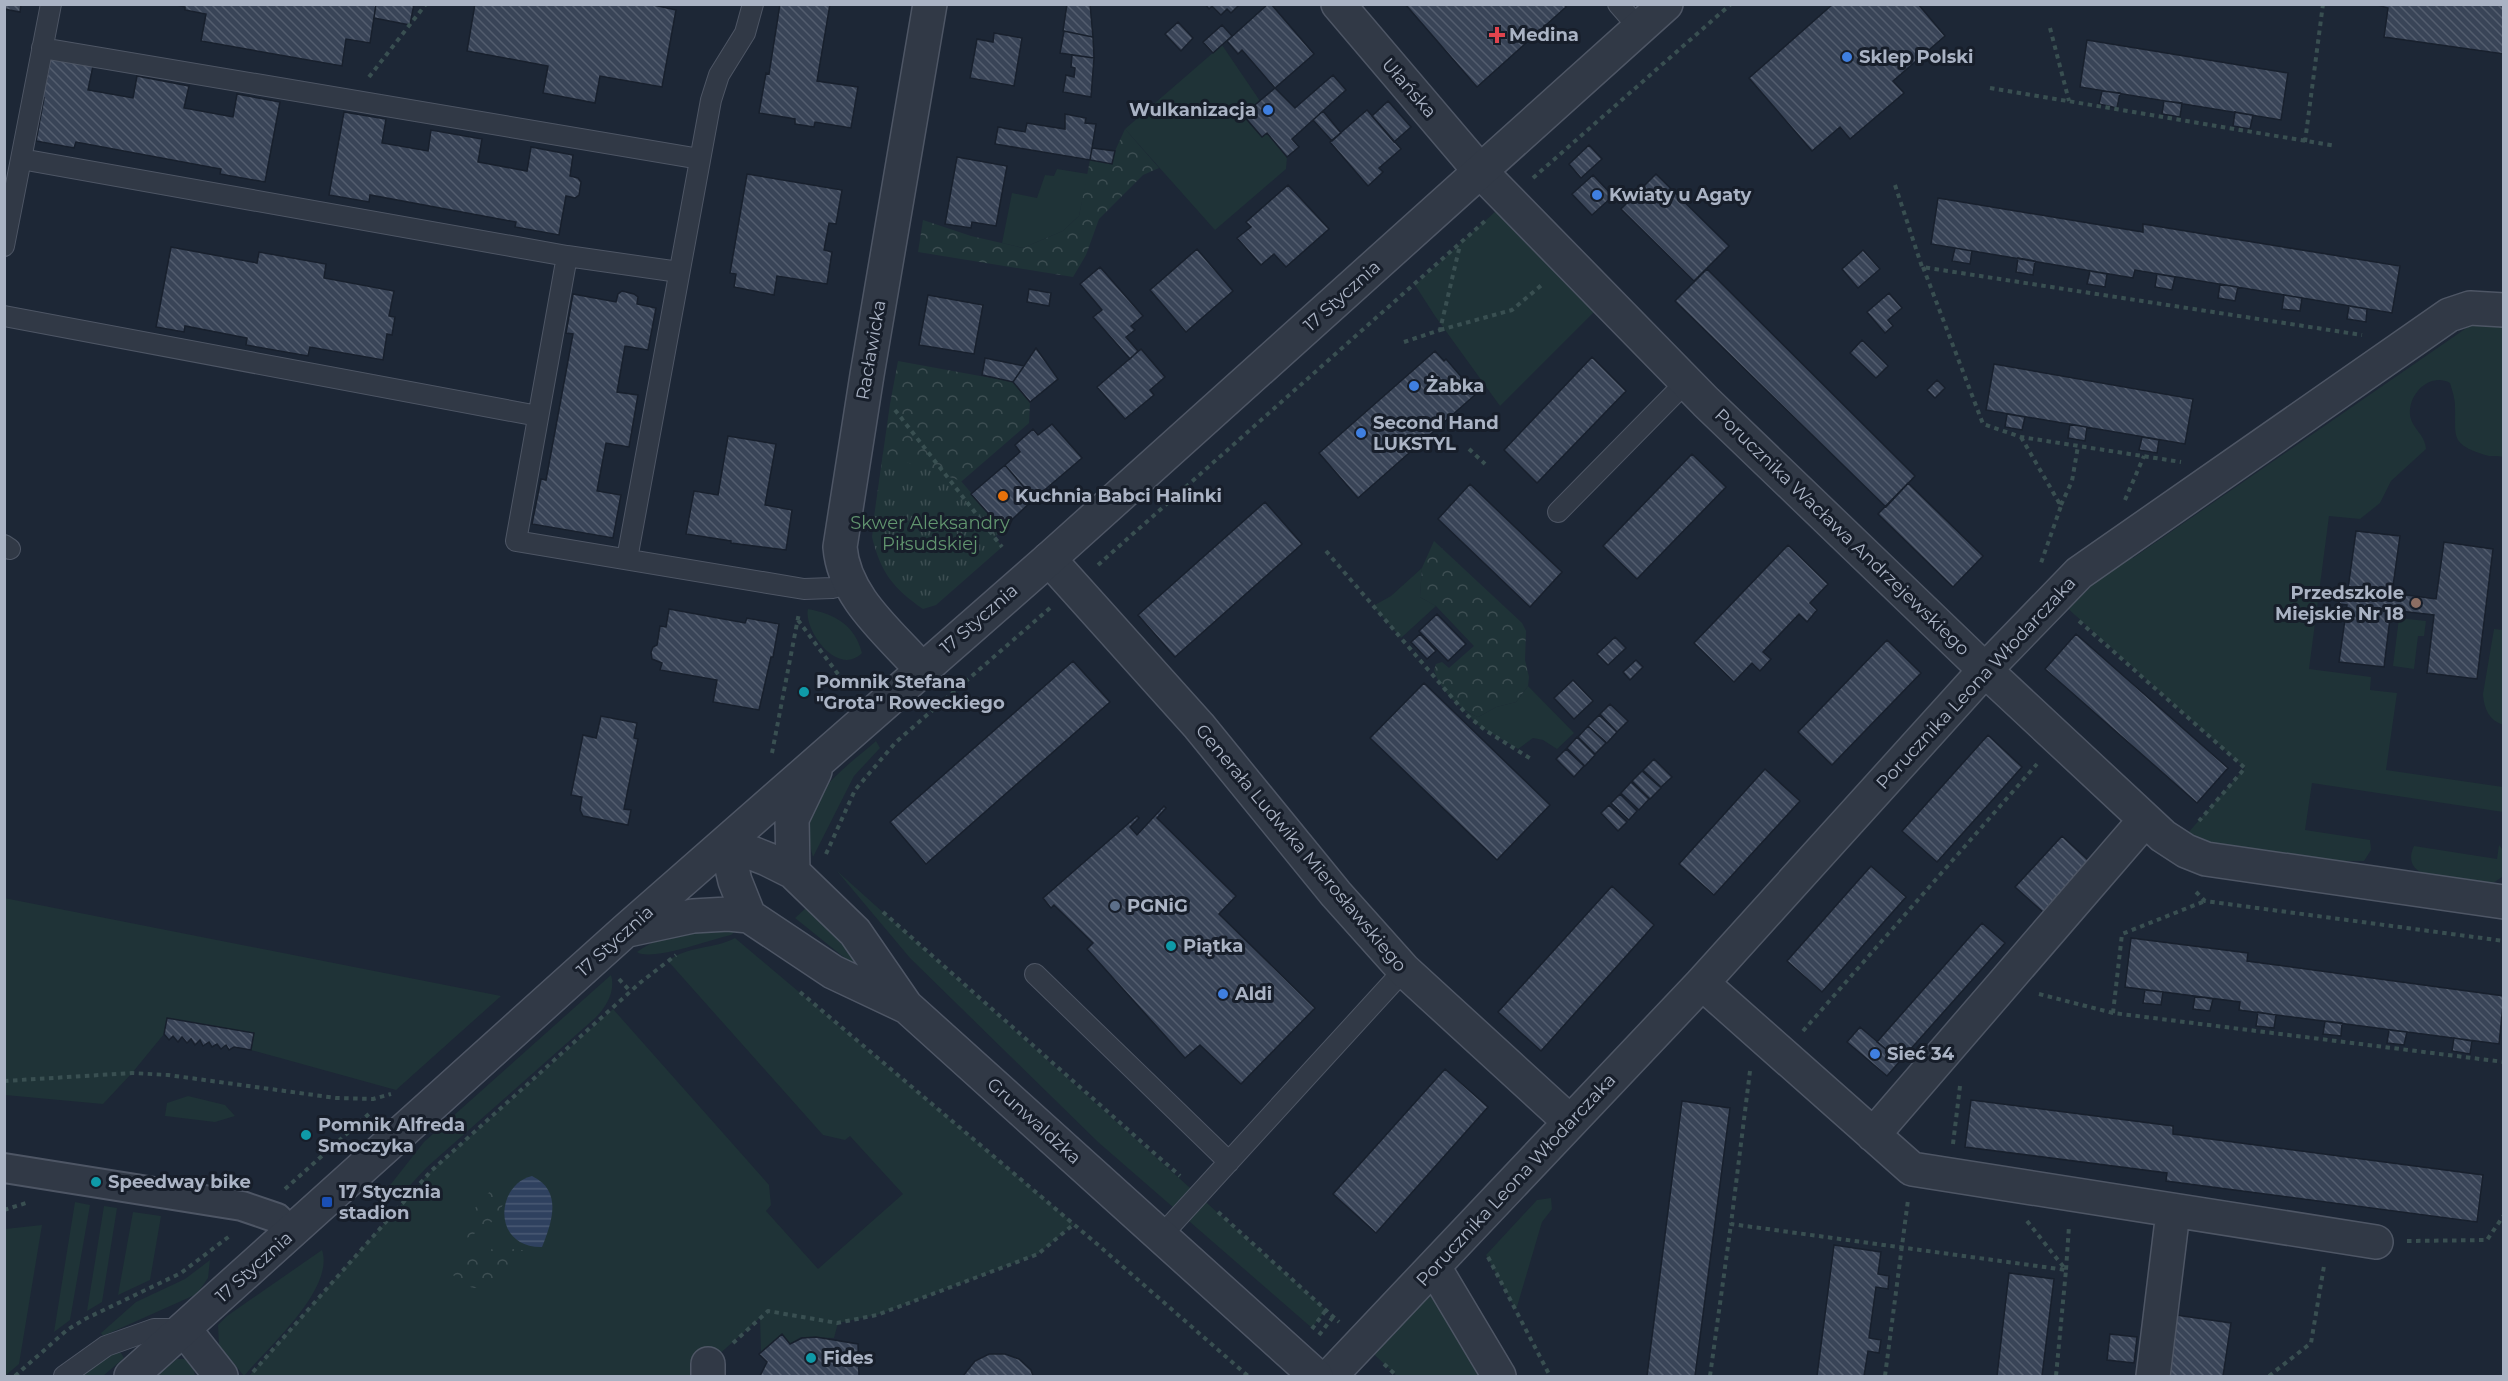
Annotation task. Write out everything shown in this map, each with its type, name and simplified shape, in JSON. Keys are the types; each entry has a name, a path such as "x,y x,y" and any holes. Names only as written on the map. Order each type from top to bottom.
{"street":[{"name":"Racławicka","path":"922,669 849,584 841,560 841,535 930,4"},
{"name":"Ułańska","path":"1338,4 1480,171"},
{"name":"17 Stycznia","path":"131,1377 626,930 1049,559 1480,171 1629,16 1666,4"},
{"name":"Porucznika Wacława Andrzejewskiego","path":"1480,171 1686,382 1985,670 2145,820 2177,846 2206,859 2504,902"},
{"name":"Porucznika Leona Włodarczaka","path":"1330,1377 1569,1121 1702,983 1985,670 2079,573 2449,315 2461,309 2477,307 2504,310"},
{"name":"Generała Ludwika Mierosławskiego","path":"1049,559 1199,726 1336,894 1404,970 1569,1121"},
{"path":"793,872 792,819 822,757"},
{"path":"1873,1135 2145,820"},
{"path":"626,930 693,916 728,914 749,916 735,881 726,843"},
{"name":"Grunwaldzka","path":"726,843 793,872 855,932 906,1006 1316,1377"},
{"name":"Grunwaldzka","path":"749,916 833,972 906,1006"},
{"path":"1702,983 1912,1169 2173,1212 2376,1242"},
{"path":"4,1168 242,1206 277,1218 292,1233"},
{"path":"2153,1377 2173,1212"},
{"path":"1434,1267 1499,1377"},
{"path":"184,1329 221,1377"}],"lane":[{"path":"4,246 51,4"},
{"path":"627,559 711,100 719,75 746,33 753,4"},
{"path":"42,48 700,159"},
{"path":"21,159 567,256 680,272"},
{"path":"567,256 516,541 804,589 832,588 849,584"},
{"path":"4,316 538,416"},
{"path":"1558,512 1686,382"},
{"path":"1161,1236 1404,970"},
{"path":"1035,975 1229,1162"},
{"path":"64,1377 106,1346 154,1329 184,1329"}],"path":[{"path":"351,100 426,4"},
{"path":"824,859 855,790 896,742 1731,4"},
{"path":"2305,142 2323,4"},
{"path":"2050,28 2069,101"},
{"path":"1990,88 2336,146"},
{"path":"1895,185 1922,267 1983,424 2021,437 2227,469"},
{"path":"1440,330 1460,244"},
{"path":"1404,342 1512,310 1568,261"},
{"path":"1922,267 2410,342"},
{"path":"867,375 1002,547"},
{"path":"2021,437 2061,506"},
{"path":"2038,572 2072,481 2078,446"},
{"path":"1469,449 1485,464"},
{"path":"1326,551 1468,716 1485,730 1531,759"},
{"path":"772,753 804,589"},
{"path":"798,620 846,685"},
{"path":"2090,631 2245,768 2177,846"},
{"path":"1782,1055 2059,738"},
{"path":"2113,1013 2122,934 2205,901"},
{"path":"880,909 1362,1343"},
{"path":"249,1377 431,1171 641,982 676,955 687,952"},
{"path":"2003,984 2113,1013 2504,1062"},
{"path":"798,991 1074,1224 1248,1377"},
{"path":"1710,1377 1756,1031"},
{"path":"4,1081 132,1073 156,1074 336,1098 373,1099 391,1094"},
{"path":"1949,1175 1960,1083"},
{"path":"1885,1377 1912,1169"},
{"path":"1996,1183 2066,1270"},
{"path":"2056,1377 2071,1195"},
{"path":"15,1377 67,1330 181,1273 261,1211"},
{"path":"2376,1242 2487,1240 2504,1215"},
{"path":"708,1370 768,1311 837,1323 877,1315 1038,1254 1074,1224"},
{"path":"1731,1224 2066,1270"},
{"path":"1472,1227 1550,1377"},
{"path":"2270,1377 2311,1343 2330,1236"}],"green space":[{"path":"1222,45 1260,101 1243,116 1262,137 1267,133 1287,157 1286,169 1215,230 1125,129"},
{"path":"1125,129 1159,168 1143,175 1099,219 1086,255 1073,277 918,252 923,220 971,236 1023,248 1063,231 1079,216 1090,160 1112,164"},
{"path":"1057,169 1088,174 1079,216 1063,231 1023,248 1002,243 1012,193 1037,198 1045,175 1054,176"},
{"path":"1508,200 1606,300 1500,406 1415,285"},
{"path":"2478,320 2503,324 2503,457 2485,455 2460,443 2455,432 2455,403 2450,383 2435,380 2422,387 2410,407 2410,415 2426,449 2391,481 2380,503 2360,519 2329,516 2309,669 2371,677 2370,690 2397,693 2386,770 2503,787 2503,812 2312,783 2305,830 2370,840 2371,850 2364,861 2330,861 2214,846 2187,834 2245,768 2055,597 2119,545 2133,558"},
{"path":"898,361 1013,382 1030,402 1029,423 955,487 873,524 890,404"},
{"name":"Skwer Aleksandry Piłsudskiej","path":"883,454 961,481 1002,529 995,537 1002,547 936,605 923,609 890,579 884,570 872,537"},
{"path":"1434,541 1522,623 1526,631 1525,660 1529,677 1528,686 1516,702 1496,707 1478,717 1451,698 1441,685 1434,670 1436,664 1442,662 1449,668 1474,646 1436,606 1420,597 1422,568"},
{"path":"1422,568 1420,597 1436,606 1401,638 1373,606 1391,596"},
{"path":"808,609 827,614 842,622 854,635 862,653 852,659 842,659 824,648 811,628"},
{"path":"2399,618 2426,621 2424,636 2418,636 2414,669 2393,666"},
{"path":"2494,629 2503,630 2503,725 2488,713 2483,694"},
{"path":"1528,686 1574,733 1557,749 1543,740 1533,738 1518,749 1479,726 1463,710 1478,717 1496,707 1516,702"},
{"path":"876,741 880,748 854,776 813,857 809,837 810,819 815,804 835,777"},
{"path":"2499,845 2503,850 2502,877 2493,883 2425,874 2414,866 2411,859 2414,846 2497,859"},
{"path":"837,871 1326,1310 1312,1328 1098,1142 910,958"},
{"path":"4,898 501,996 396,1090 251,1050 254,1033 168,1018 164,1034 103,1104 5,1095"},
{"path":"806,908 884,985 882,988 795,918"},
{"path":"737,930 731,935 682,949 655,954 637,952 661,939 685,932"},
{"path":"735,938 1074,1224 1038,1254 877,1315 838,1323 834,1338 801,1337 790,1344 782,1334 761,1352 760,1318 708,1364 708,1376 249,1376 431,1171 613,1009 769,1185 771,1205 766,1211 818,1269 903,1194 850,1136 845,1140 823,1135 668,961 683,953"},
{"path":"611,975 612,987 609,999 594,1019 427,1167 401,1195 380,1198 424,1142"},
{"path":"188,1096 225,1105 235,1116 215,1122 165,1116 167,1103"},
{"path":"503,1184 509,1187 496,1217 459,1244 468,1218 489,1193"},
{"path":"1551,1198 1552,1209 1542,1222 1516,1310 1486,1255 1537,1200"},
{"path":"75,1202 90,1205 70,1320 54,1332"},
{"path":"104,1206 117,1208 102,1302 87,1311"},
{"path":"133,1212 161,1216 150,1280 118,1295"},
{"path":"42,1225 19,1364 5,1376 5,1229"},
{"path":"503,1248 530,1251 532,1255 510,1263 486,1287 474,1288 463,1285 453,1275 475,1256 488,1250"},
{"path":"322,1250 323,1265 319,1282 309,1299 283,1334 244,1376 219,1345 218,1325 227,1316"},
{"path":"210,1260 208,1278 197,1294 103,1336 101,1333 136,1302 185,1279"},
{"path":"1434,1267 1499,1376 1397,1376 1362,1343"},
{"path":"121,1353 124,1358 103,1376 78,1376 110,1354"},
{"path":"177,1359 185,1359 193,1364 195,1376 157,1376"}],"water":[{"path":"532,1176 542,1182 551,1198 551,1218 542,1247 526,1245 514,1238 507,1227 504,1215 511,1191 520,1182"}],"building":[{"path":"4,4 21,4 20,12 4,9"},
{"path":"173,4 376,4 370,43 346,39 342,66 201,41 206,14 185,10 185,7"},
{"path":"376,4 414,4 410,25 374,18"},
{"path":"475,4 649,4 676,10 662,87 600,76 595,103 543,93 548,66 467,51"},
{"path":"780,4 830,4 817,81 858,87 851,128 815,122 814,127 795,124 795,119 759,113 766,73 769,74"},
{"path":"1067,4 1090,4 1093,37 1063,31"},
{"path":"1205,4 1240,4 1231,13 1227,9 1221,15 1212,6 1209,9"},
{"path":"1268,4 1271,4 1314,54 1275,88 1242,50 1238,54 1227,41"},
{"path":"1405,4 1564,4 1566,7 1477,87"},
{"name":"Sklep Polski","path":"1833,4 1918,4 1945,36 1893,81 1904,93 1850,139 1840,127 1812,151 1749,78"},
{"path":"2374,4 2504,4 2504,54 2384,37 2388,8"},
{"path":"1178,22 1193,38 1181,51 1165,34"},
{"path":"1222,25 1232,36 1213,53 1203,42"},
{"path":"1064,31 1093,37 1094,58 1060,53"},
{"path":"994,33 1022,38 1014,86 970,78 977,39 993,42"},
{"path":"2087,40 2288,73 2281,120 2080,87"},
{"path":"1072,55 1094,58 1091,97 1063,92 1066,75 1074,77 1075,68 1071,67"},
{"path":"50,58 93,66 88,90 133,98 137,76 189,86 184,108 233,117 237,94 280,102 265,182 220,174 221,169 76,142 74,148 36,141 44,98 36,97 39,76 47,78"},
{"path":"1333,75 1346,90 1292,139 1299,147 1287,157 1267,133 1262,137 1243,115 1275,88 1295,108"},
{"path":"2102,91 2120,93 2117,108 2099,104"},
{"path":"1388,101 1411,127 1394,142 1372,116"},
{"path":"2164,101 2182,103 2180,117 2162,114"},
{"path":"1367,110 1401,149 1379,168 1383,172 1368,186 1330,142"},
{"path":"1323,111 1341,133 1332,141 1313,120"},
{"path":"344,112 386,119 382,143 428,151 431,130 482,139 478,162 527,171 531,147 573,155 570,176 578,178 581,182 579,195 575,198 566,196 559,235 515,227 516,222 370,195 369,202 329,195"},
{"path":"2235,112 2253,115 2250,129 2233,126"},
{"path":"1065,114 1086,118 1085,123 1096,124 1090,160 995,144 998,127 1025,132 1027,123 1065,129"},
{"path":"1589,145 1602,159 1581,178 1569,164"},
{"path":"1092,148 1115,151 1112,164 1090,160"},
{"path":"957,157 1007,166 996,226 972,222 971,228 945,224"},
{"path":"747,174 842,190 836,224 829,223 824,250 832,252 827,284 777,276 774,295 734,287 736,274 730,273"},
{"path":"1656,174 1729,246 1694,281 1621,209"},
{"path":"1593,175 1613,196 1592,215 1572,194"},
{"path":"1288,185 1329,229 1286,267 1274,254 1261,265 1237,238 1251,227 1246,222"},
{"path":"1938,198 2143,232 2143,224 2400,266 2392,313 2135,270 2133,278 1931,244"},
{"path":"171,247 257,263 259,252 326,264 324,278 394,291 389,316 395,317 392,335 387,334 383,360 310,347 308,356 246,345 247,338 185,326 184,332 156,327"},
{"path":"1955,248 1972,251 1970,264 1952,261"},
{"path":"1197,249 1233,291 1186,332 1150,290"},
{"path":"1863,250 1880,269 1858,288 1842,269"},
{"path":"2018,258 2035,261 2033,275 2016,272"},
{"path":"1100,267 1143,316 1131,326 1135,330 1126,337 1138,351 1130,359 1093,317 1102,310 1080,284"},
{"path":"1707,269 1915,476 1886,507 1675,301"},
{"path":"2090,271 2107,274 2105,287 2087,284"},
{"path":"2157,274 2175,277 2172,290 2155,287"},
{"path":"2220,284 2238,287 2235,301 2218,298"},
{"path":"1029,289 1051,293 1049,306 1027,302"},
{"path":"622,291 638,297 637,304 656,308 648,350 625,346 617,392 638,395 629,447 606,443 597,491 621,495 613,538 532,524 541,479 546,480 573,334 566,333 573,294 616,302 618,294"},
{"path":"1889,293 1902,308 1888,320 1893,326 1885,333 1867,312"},
{"path":"928,295 983,305 974,354 919,345"},
{"path":"2284,295 2302,298 2300,311 2282,309"},
{"path":"2349,306 2367,309 2366,322 2347,319"},
{"path":"1862,340 1888,366 1876,378 1850,353"},
{"path":"1036,348 1058,379 1030,402 1013,382"},
{"path":"1141,349 1165,377 1150,390 1154,395 1125,419 1097,387"},
{"path":"1435,351 1444,361 1446,359 1476,394 1358,498 1319,453"},
{"path":"1592,357 1626,391 1537,483 1504,450"},
{"path":"985,358 1024,366 1013,382 982,375"},
{"path":"1994,364 2193,399 2185,444 1986,410"},
{"path":"1937,380 1945,388 1935,398 1927,390"},
{"path":"2007,414 2025,417 2022,430 2005,427"},
{"path":"1052,424 1082,458 1034,499 1005,465 1020,452 1015,445 1033,429 1038,435"},
{"path":"2070,424 2087,427 2085,441 2068,438"},
{"path":"728,436 776,444 765,505 792,510 786,550 686,534 694,491 718,495"},
{"path":"2142,437 2159,440 2157,453 2139,450"},
{"path":"1692,454 1726,487 1637,579 1603,546"},
{"name":"Kuchnia Babci Halinki","path":"1005,465 1034,499 1002,529 971,494"},
{"path":"1908,483 1983,556 1953,587 1878,514"},
{"path":"1470,484 1562,572 1530,607 1438,519"},
{"path":"1265,502 1302,544 1175,657 1138,615"},
{"path":"2356,531 2400,536 2392,593 2436,599 2444,542 2493,549 2477,679 2427,673 2434,615 2391,610 2384,667 2339,662 2347,605 2339,604 2341,588 2348,589"},
{"path":"1788,545 1828,584 1810,603 1817,610 1807,622 1799,614 1763,652 1771,659 1760,671 1752,663 1734,682 1694,643"},
{"path":"669,609 745,623 747,618 779,624 759,710 713,702 717,680 660,670 662,663 652,659 651,652 657,645 660,626 666,627"},
{"path":"1437,614 1466,644 1448,661 1419,631"},
{"path":"1420,634 1436,651 1427,659 1411,642"},
{"path":"2076,634 2228,768 2197,803 2045,669"},
{"path":"1615,637 1626,648 1608,665 1597,654"},
{"path":"1887,640 1921,673 1832,765 1798,732"},
{"path":"1636,660 1643,667 1630,680 1623,672"},
{"path":"1073,661 1110,702 926,864 890,822"},
{"path":"1573,680 1593,701 1574,719 1554,698"},
{"path":"1424,683 1550,805 1497,860 1370,738"},
{"path":"1610,704 1628,721 1617,732 1600,714"},
{"path":"1599,715 1617,732 1607,743 1588,726"},
{"path":"601,716 637,723 634,738 638,739 624,809 631,810 628,825 583,816 580,810 582,797 571,795 583,735 596,738"},
{"path":"1588,726 1606,743 1595,754 1578,737"},
{"path":"1988,735 2022,767 1937,862 1902,831"},
{"path":"1577,737 1595,755 1585,766 1567,748"},
{"path":"1566,749 1584,766 1574,777 1556,759"},
{"path":"1654,759 1672,777 1661,787 1643,770"},
{"path":"1765,769 1800,801 1714,895 1679,864"},
{"path":"1642,771 1661,788 1650,799 1632,781"},
{"path":"1631,782 1649,799 1639,810 1621,793"},
{"path":"1620,794 1637,811 1629,820 1611,803"},
{"path":"1609,805 1627,822 1618,831 1601,813"},
{"name":"Piątka","path":"1164,806 1166,808 1157,818 1236,896 1219,914 1315,1008 1241,1084 1200,1045 1185,1058 1087,949 1093,943 1054,905 1051,908 1043,898 1137,816 1139,818 1130,827 1137,835"},
{"path":"2062,836 2089,861 2043,912 2015,887"},
{"path":"1871,866 1906,897 1822,992 1787,961"},
{"path":"1612,886 1654,925 1541,1051 1498,1012"},
{"path":"1982,923 2005,943 1900,1061 1877,1042"},
{"path":"2131,938 2248,953 2247,961 2504,996 2499,1044 2239,1010 2240,1002 2125,987"},
{"path":"2145,990 2163,992 2161,1005 2143,1003"},
{"path":"2195,996 2213,999 2210,1011 2193,1009"},
{"path":"2258,1012 2276,1015 2274,1028 2256,1026"},
{"path":"167,1018 254,1033 251,1050 234,1047 229,1050 226,1045 221,1049 217,1044 212,1047 209,1042 203,1046 200,1040 195,1045 191,1039 187,1043 182,1037 178,1042 173,1036 169,1040 164,1034"},
{"path":"2325,1021 2342,1023 2341,1036 2323,1034"},
{"path":"1860,1027 1900,1061 1887,1076 1847,1042"},
{"path":"2389,1030 2407,1032 2404,1045 2387,1043"},
{"path":"2454,1038 2472,1041 2470,1054 2452,1051"},
{"path":"1445,1069 1488,1107 1376,1233 1333,1194"},
{"path":"1971,1100 2173,1126 2173,1134 2483,1175 2477,1222 2166,1181 2167,1173 1965,1147"},
{"path":"1682,1101 1730,1108 1695,1376 1647,1376"},
{"path":"1834,1245 1881,1252 1878,1274 1889,1276 1888,1289 1876,1287 1869,1338 1881,1340 1879,1353 1868,1351 1864,1376 1817,1376"},
{"path":"2009,1273 2054,1279 2042,1376 1997,1376"},
{"path":"2176,1315 2231,1323 2223,1376 2167,1376"},
{"name":"Fides","path":"782,1334 790,1344 802,1338 816,1337 858,1344 859,1376 760,1376 767,1362 759,1354"},
{"path":"2110,1334 2137,1337 2134,1363 2107,1360"},
{"path":"989,1354 1005,1354 1019,1359 1031,1370 1033,1376 963,1376 975,1361"}],"place":[{"name":"Medina","path":"1497,35"},
{"name":"Sklep Polski","path":"1847,57"},
{"name":"Wulkanizacja","path":"1268,110"},
{"name":"Kwiaty u Agaty","path":"1597,195"},
{"name":"Żabka","path":"1414,386"},
{"name":"Second Hand LUKSTYL","path":"1361,433"},
{"name":"Kuchnia Babci Halinki","path":"1003,496"},
{"name":"Przedszkole Miejskie Nr 18","path":"2416,603"},
{"name":"Pomnik Stefana \"Grota\" Roweckiego","path":"804,692"},
{"name":"PGNiG","path":"1115,906"},
{"name":"Piątka","path":"1171,946"},
{"name":"Aldi","path":"1223,994"},
{"name":"Sieć 34","path":"1875,1054"},
{"name":"Pomnik Alfreda Smoczyka","path":"306,1135"},
{"name":"Speedway bike","path":"96,1182"},
{"name":"17 Stycznia stadion","path":"327,1202"},
{"name":"Fides","path":"811,1358"}]}
